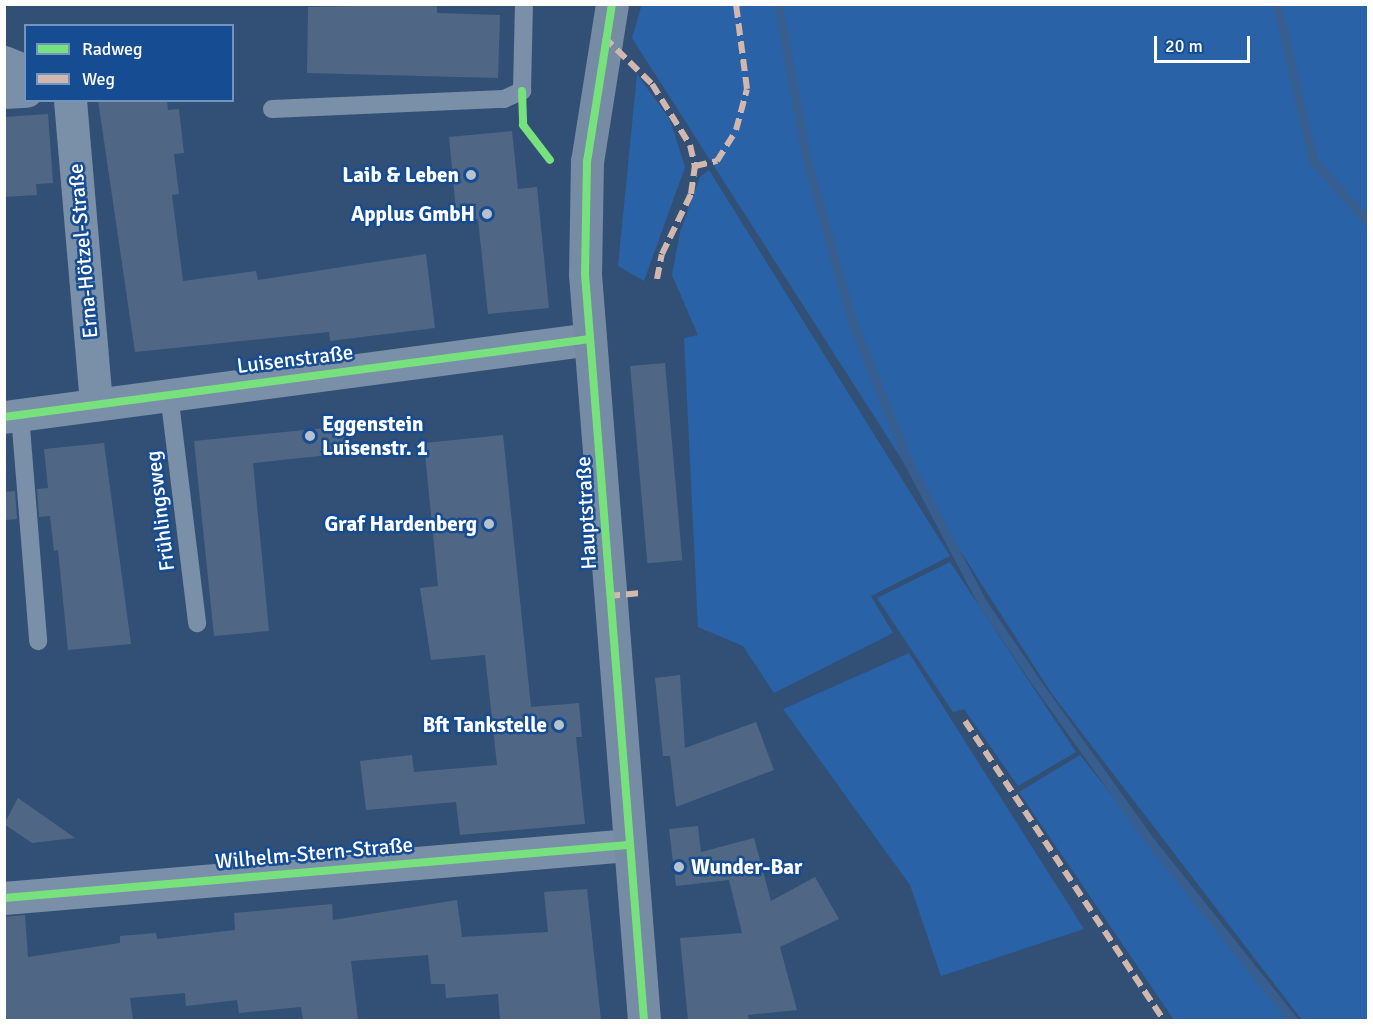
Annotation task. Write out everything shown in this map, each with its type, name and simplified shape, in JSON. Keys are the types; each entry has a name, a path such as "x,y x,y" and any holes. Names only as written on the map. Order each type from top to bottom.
{"street":[{"name":"Hauptstraße","path":"612,4 587,161 590,339 628,845 644,1020"},
{"path":"4,62 24,70"},
{"path":"4,92 24,91"},
{"name":"Erna-Hötzel-Straße","path":"70,102 96,402"},
{"name":"Luisenstraße","path":"12,416 96,402 590,339"},
{"name":"Wilhelm-Stern-Straße","path":"4,898 628,845"}],"lane":[{"path":"272,109 504,99 522,91 524,4"},
{"name":"Frühlingsweg","path":"169,394 197,623"},
{"path":"12,416 38,641"}],"shaded area":[{"path":"642,4 1368,5 1368,1020 1302,1020 1052,694 632,38"},
{"path":"637,74 670,120 685,167 644,281 618,266"},
{"path":"709,170 950,556 871,596 893,633 774,693 743,646 698,627 684,338 698,335 672,275 680,232 700,177"},
{"path":"950,562 1076,752 1018,786 964,709 953,712 877,598"},
{"path":"909,653 1084,929 941,976 910,885 783,709"},
{"path":"1080,755 1290,1020 1174,1020 1019,792"}],"building":[{"path":"437,4 437,13 500,15 498,78 307,73 308,7"},
{"path":"98,102 167,102 168,110 179,109 184,153 174,154 179,194 172,195 183,281 256,271 258,280 426,254 435,328 330,341 329,332 135,352"},
{"path":"48,114 53,183 36,184 37,195 4,197 4,117"},
{"path":"512,131 518,189 537,187 549,308 488,314 478,219 457,221 449,137"},
{"path":"665,363 682,560 647,563 630,366"},
{"path":"345,426 347,453 253,463 269,631 214,636 194,441"},
{"path":"503,435 531,707 579,703 582,737 576,737 585,824 460,835 456,802 366,810 360,761 412,755 414,772 497,765 485,655 431,660 420,588 438,586 424,443"},
{"path":"104,443 131,644 68,650 58,550 54,551 50,516 39,517 37,489 48,488 44,449"},
{"path":"15,491 17,519 4,520 4,492"},
{"path":"680,675 685,748 756,722 774,770 676,807 670,756 663,756 655,678"},
{"path":"18,798 75,838 32,843 4,824"},
{"path":"698,826 701,852 754,838 771,901 815,877 839,919 780,947 797,1010 748,1015 749,1020 688,1020 680,938 742,933 729,880 676,886 669,829"},
{"path":"587,889 601,1020 500,1020 498,994 446,998 445,984 431,984 428,955 351,961 358,1020 303,1020 301,1007 239,1013 237,1000 186,1006 185,993 130,998 133,1020 4,1020 4,917 25,915 28,957 120,943 120,936 156,933 157,939 235,930 234,913 332,904 333,920 457,900 462,937 548,932 544,892"}],"waterway":[{"path":"778,4 806,157 851,318 908,462 983,604 1036,682 1150,841 1293,1020"},
{"path":"1277,4 1313,160 1368,222"}],"marked path":[{"path":"604,37 652,84 690,145 695,166 717,161 736,130 747,89 736,4"},
{"path":"657,279 662,254 691,194 695,166"},
{"path":"608,596 644,593"},
{"path":"965,721 1164,1020"}],"cycle path":[{"path":"612,4 587,161 585,274 644,1020"},
{"path":"522,91 523,125 550,160"},
{"path":"4,417 590,339"},
{"path":"4,898 628,845"}],"place":[{"name":"Laib & Leben","path":"471,175"},
{"name":"Applus GmbH","path":"487,214"},
{"name":"Eggenstein Luisenstr. 1","path":"310,436"},
{"name":"Graf Hardenberg","path":"489,524"},
{"name":"Bft Tankstelle","path":"559,725"},
{"name":"Wunder-Bar","path":"679,867"}]}
